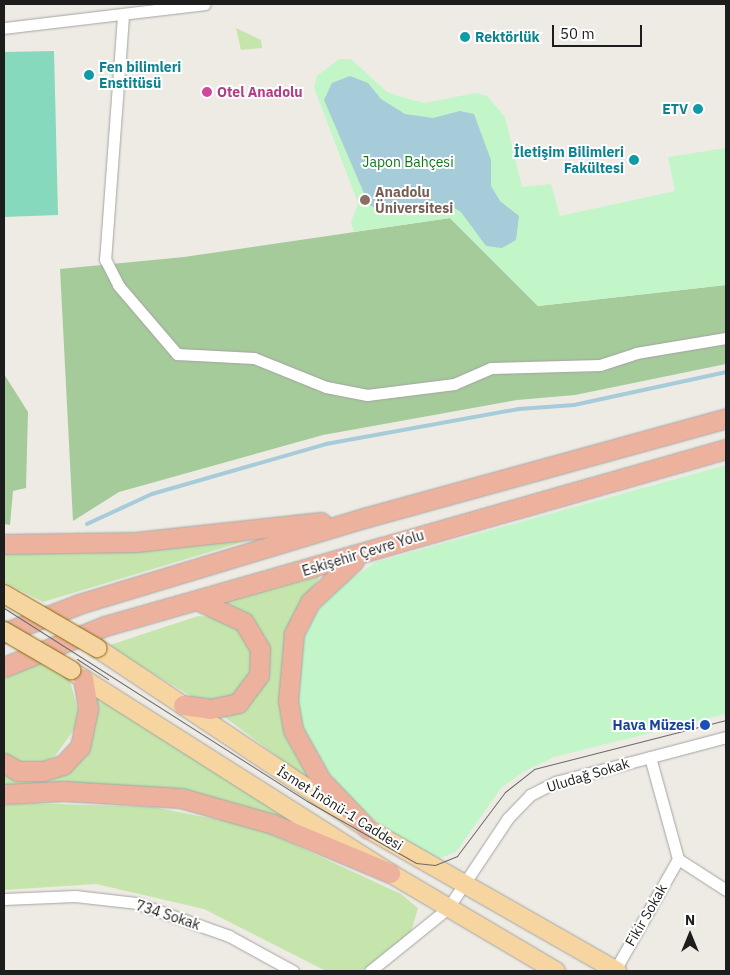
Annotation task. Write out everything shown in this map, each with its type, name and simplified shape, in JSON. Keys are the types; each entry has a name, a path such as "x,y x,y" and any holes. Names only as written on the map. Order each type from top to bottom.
{"highway":[{"path":"567,461 726,408"},
{"path":"4,632 80,604 364,518 726,418"},
{"name":"Eskişehir Çevre Yolu","path":"4,667 105,626 199,602 374,548 726,449"},
{"path":"4,544 136,542 364,518"},
{"path":"368,829 321,780 294,730 288,666 294,634 310,602 339,569 374,548"},
{"path":"183,705 210,709 238,703 259,675 260,649 244,622 199,602"},
{"path":"4,763 18,771 43,771 63,765 74,753 87,732 77,674"},
{"path":"4,794 64,791 181,798 273,824 390,873"}],"main road":[{"name":"İsmet İnönü-1 Caddesi","path":"4,594 97,648 368,829 616,971"},
{"name":"İsmet İnönü-1 Caddesi","path":"4,632 77,674 390,873 556,971"}],"street":[{"path":"4,28 123,16 162,7 205,4"},
{"path":"123,16 105,259 118,286 177,354 254,358 326,387 367,395 454,384 491,368 600,365 636,353 726,338"},
{"name":"Uludağ Sokak","path":"370,971 448,908 466,886 508,818 530,795 556,782 726,737"},
{"path":"650,757 678,859 726,890"},
{"name":"Fikir Sokak","path":"616,971 678,859"},
{"name":"734 Sokak","path":"4,899 75,896 136,904 230,936 293,971"}],"green space":[{"path":"236,28 261,40 262,48 241,50"},
{"path":"54,51 58,215 4,217 4,52"},
{"name":"Japon Bahçesi","path":"339,59 351,59 387,92 425,103 475,93 487,96 505,117 522,187 551,184 560,216 675,191 668,157 726,148 726,285 538,306 450,218 354,232 351,223 358,203 314,88 317,76"},
{"path":"450,218 538,306 726,285 726,364 575,395 517,400 323,435 119,492 73,521 60,269 184,257"},
{"path":"4,374 28,412 26,488 13,491 10,525 4,524"},
{"path":"726,465 726,714 554,757 523,772 501,788 456,852 440,858 424,853 368,815 341,788 316,755 299,720 294,679 303,640 320,607 343,584 376,562"},
{"path":"246,541 43,602 4,582 4,550 96,552"},
{"path":"320,576 290,627 281,670 281,716 290,745 312,782 219,713 266,660 259,629 242,611 225,602"},
{"path":"198,616 223,618 249,636 256,667 234,696 201,702 107,646"},
{"path":"38,662 70,681 78,711 76,727 55,756 43,762 23,763 4,754 4,679"},
{"path":"91,693 301,826 231,804 4,787 4,769 75,759"},
{"path":"23,803 153,807 256,827 401,894 418,908 411,932 362,971 326,971 204,909 96,884 4,890 4,805"}],"water":[{"path":"350,76 368,83 381,99 405,114 433,118 460,111 474,114 491,160 491,186 500,201 519,216 516,240 502,248 486,246 461,212 451,206 385,212 369,205 324,100 332,83"}],"waterway":[{"path":"87,524 152,494 326,444 519,409 574,405 726,372"}],"tram line":[{"path":"4,608 307,801 416,863 435,865 457,856 505,792 534,769 726,720"},
{"path":"77,659 108,679"}],"place":[{"name":"Rektörlük","path":"465,37"},
{"name":"Fen bilimleri Enstitüsü","path":"89,75"},
{"name":"Otel Anadolu","path":"207,92"},
{"name":"ETV","path":"698,109"},
{"name":"İletişim Bilimleri Fakültesi","path":"634,160"},
{"name":"Anadolu Üniversitesi","path":"365,200"},
{"name":"Hava Müzesi","path":"705,725"}]}
